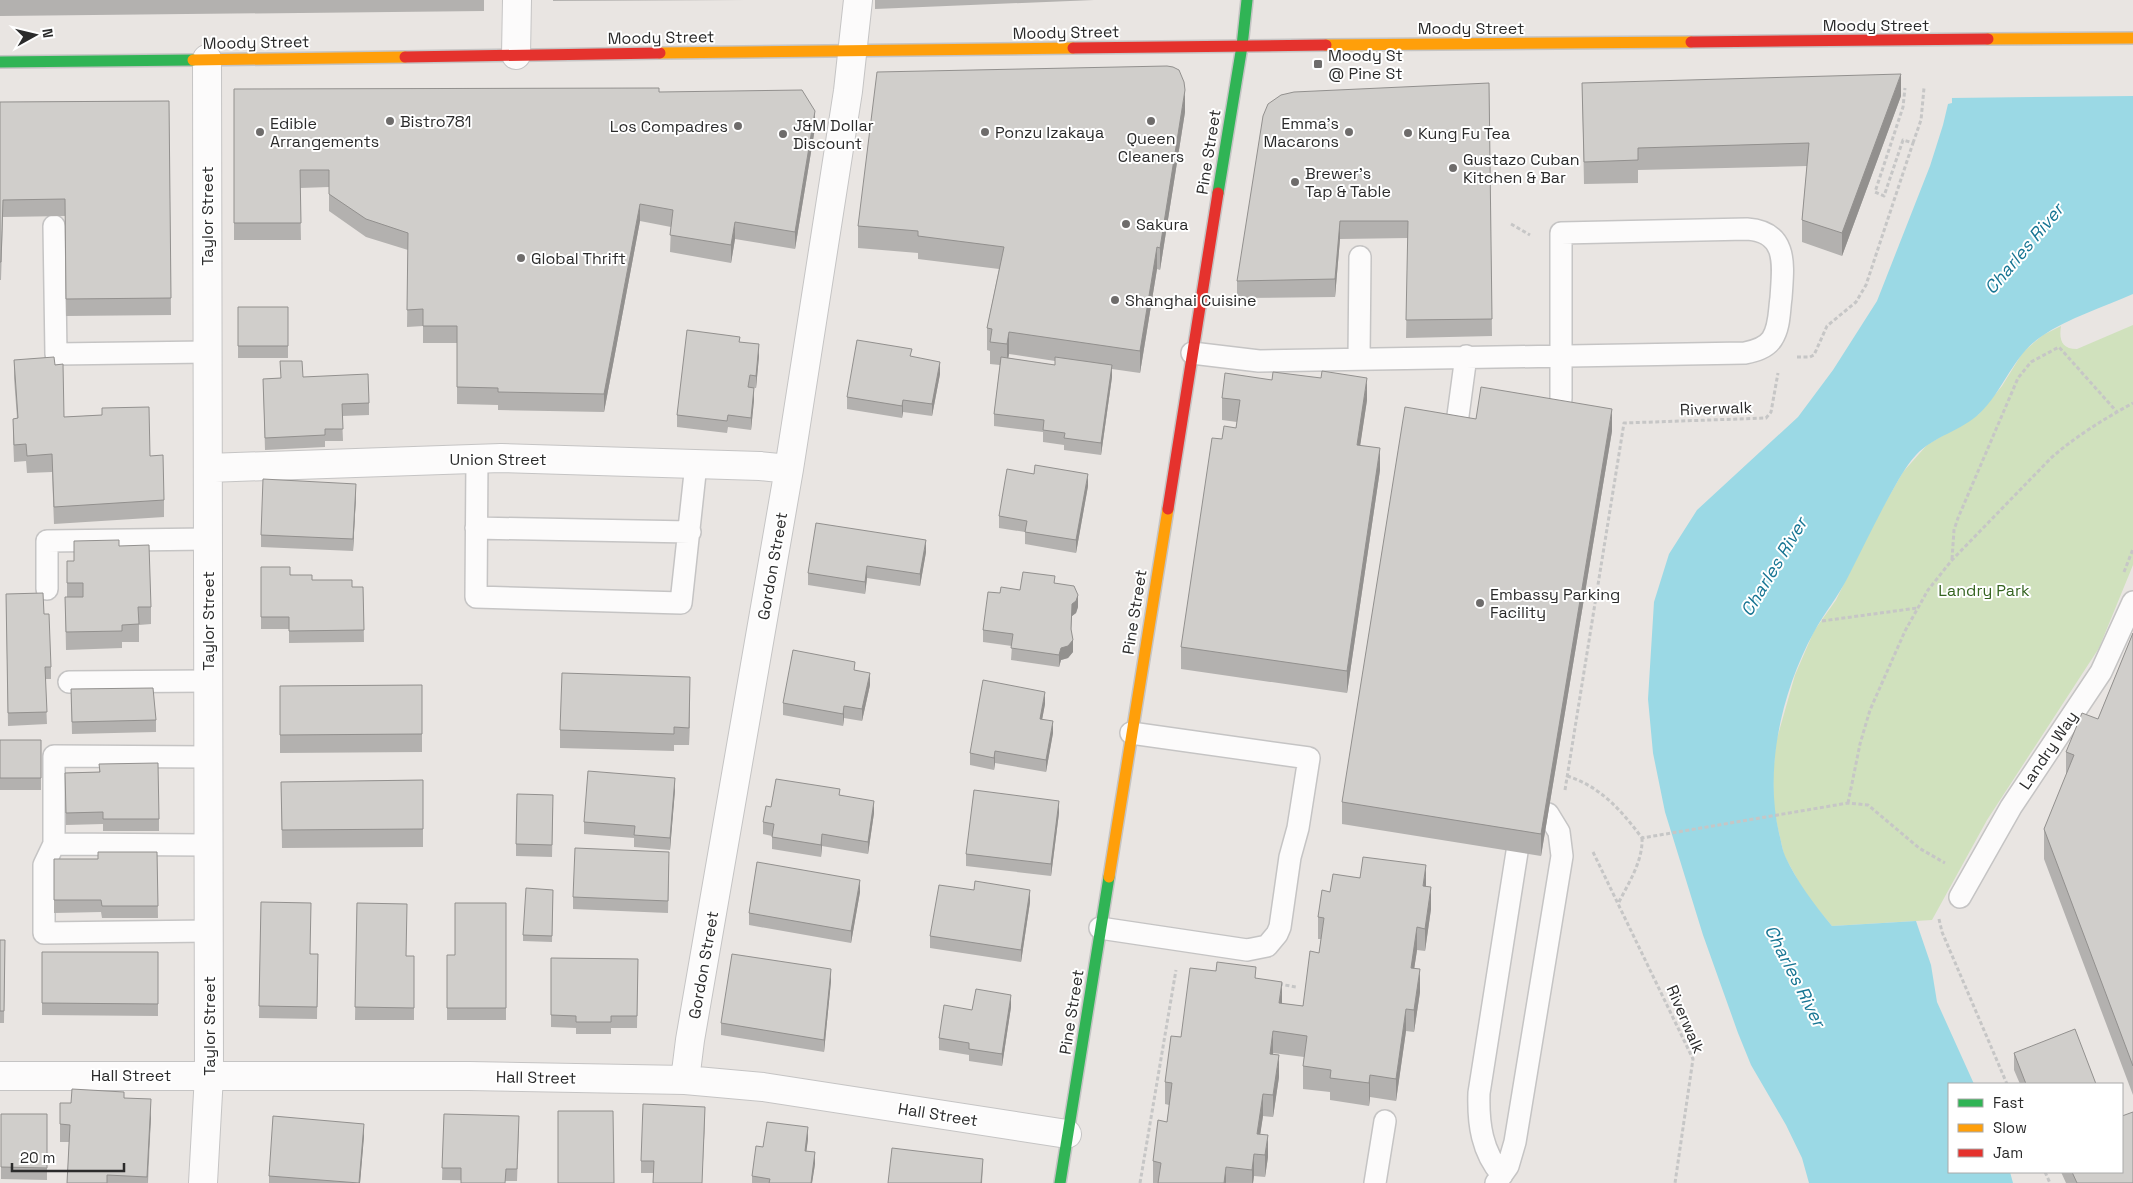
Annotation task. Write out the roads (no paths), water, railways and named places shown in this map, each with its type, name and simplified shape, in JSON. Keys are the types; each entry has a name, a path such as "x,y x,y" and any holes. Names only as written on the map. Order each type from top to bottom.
{"main road":[{"name":"Pine Street","path":"1060,1183 1242,46 1247,0"},
{"name":"Moody Street","path":"0,62 1242,46 2133,38"}],"street":[{"path":"516,55 517,0"},
{"name":"Gordon Street","path":"686,1080 690,1040 789,469 853,51 858,0"},
{"name":"Taylor Street","path":"203,1183 209,1075 207,59"},
{"name":"Union Street","path":"208,468 477,458 760,466 789,469"},
{"name":"Hall Street","path":"0,1076 469,1076 686,1080 763,1087 1067,1134"}],"lane":[{"path":"54,226 56,354 207,352"},
{"path":"1192,353 1248,360 1466,356 1561,356 1745,353 1764,347 1772,340 1779,320 1783,268 1782,256 1773,238 1757,230 1561,234 1561,356 1561,398 1558,423"},
{"path":"1360,258 1360,358"},
{"path":"1455,438 1466,356"},
{"path":"477,458 476,597 681,603 696,464"},
{"path":"476,528 690,532"},
{"path":"47,589 47,541 208,539"},
{"name":"Landry Way","path":"1960,897 2011,807 2101,672 2133,602"},
{"path":"69,682 208,681"},
{"path":"1100,928 1247,950 1267,946 1277,934 1282,919 1290,857 1298,828 1309,758 1131,733"},
{"path":"208,757 54,756 54,844 44,865 44,933 209,931"},
{"path":"1499,1179 1508,1166 1515,1142 1562,856 1559,832 1548,814"},
{"path":"54,844 208,845"},
{"path":"1499,1179 1484,1144 1479,1107 1481,1078 1517,852"},
{"path":"1375,1183 1385,1120"}],"water":[{"name":"Charles River","path":"1951,0 2133,0 2133,294 2075,318 2042,336 2023,353 1996,394 1980,413 1965,424 1923,448 1912,460 1890,495 1844,584 1818,625 1803,655 1785,704 1775,756 1775,808 1784,853 1800,884 1832,926 1916,921 1931,965 1937,1002 1974,1083 1948,1083 1948,1173 2010,1173 2013,1183 1809,1183 1802,1158 1786,1125 1751,1065 1738,1033 1703,935 1665,812 1653,753 1648,699 1654,602 1669,554 1697,510 1798,417 1833,370 1877,301 1930,166 1948,104 1952,103"}],"place":[{"name":"Moody St @ Pine St","path":"1318,64"},
{"name":"Bistro781","path":"390,121"},
{"name":"Queen Cleaners","path":"1151,121"},
{"name":"Los Compadres","path":"738,126"},
{"name":"Edible Arrangements","path":"260,132"},
{"name":"Ponzu Izakaya","path":"985,132"},
{"name":"Emma's Macarons","path":"1349,132"},
{"name":"Kung Fu Tea","path":"1408,133"},
{"name":"J&M Dollar Discount","path":"783,134"},
{"name":"Gustazo Cuban Kitchen & Bar","path":"1453,168"},
{"name":"Brewer's Tap & Table","path":"1295,182"},
{"name":"Sakura","path":"1126,224"},
{"name":"Global Thrift","path":"521,258"},
{"name":"Shanghai Cuisine","path":"1115,300"},
{"name":"Embassy Parking Facility","path":"1480,603"}],"park label":[{"name":"Landry Park","path":"1984,590"}]}
